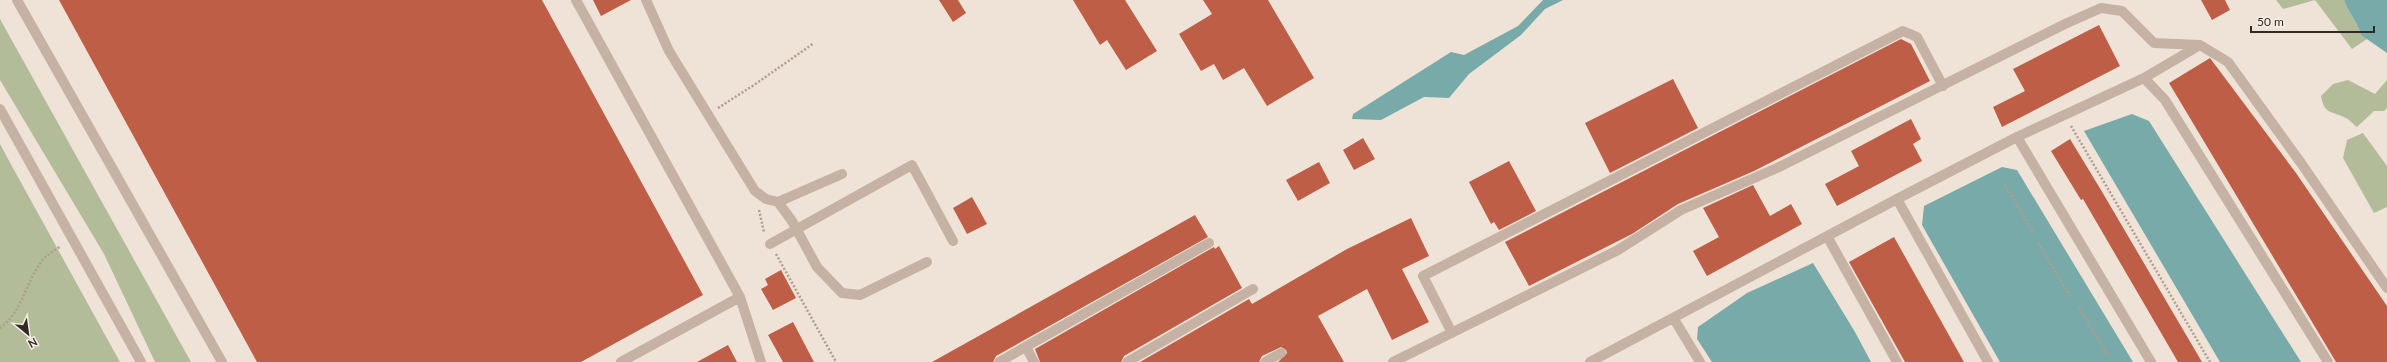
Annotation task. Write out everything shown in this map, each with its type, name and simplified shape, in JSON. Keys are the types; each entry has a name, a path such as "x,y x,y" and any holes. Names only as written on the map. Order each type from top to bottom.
{"street":[{"path":"17,0 222,362"},
{"path":"576,0 740,297 761,362"},
{"path":"646,0 669,51 755,191 766,199 778,202 842,174"},
{"path":"1393,362 1618,250 1681,210 1777,168 2065,24 2101,8 2122,11 2154,43 2200,44 2228,62 2301,163 2387,288"},
{"path":"1452,333 1423,276 1903,31 1916,37 1943,86"},
{"path":"1590,362 1607,358 1674,319 1826,236 2017,137 2144,78 2200,44"},
{"path":"2144,78 2165,100 2328,362"},
{"path":"0,109 141,362"},
{"path":"2017,137 2151,362"},
{"path":"770,244 912,165 954,241"},
{"path":"1897,199 1988,362"},
{"path":"778,202 797,229 817,267 842,293 860,295 927,262"},
{"path":"1826,236 1897,362"},
{"path":"999,362 1209,243"},
{"path":"1127,362 1253,288"},
{"path":"621,362 740,297"},
{"path":"1674,319 1700,362"},
{"path":"1026,347 1034,362"},
{"path":"1265,362 1281,354"}],"path":[{"path":"707,113 728,103 814,42"},
{"path":"2064,129 2071,126 2210,362"},
{"path":"2005,185 2033,232"},
{"path":"760,213 760,223 770,244 836,362"},
{"path":"0,328 11,320 21,305 30,282 43,260 72,238"},
{"path":"2038,243 2070,296"},
{"path":"2079,308 2107,354"}],"green space":[{"path":"2276,0 2315,0 2283,9"},
{"path":"2315,0 2344,0 2358,26 2361,35 2367,39 2352,49"},
{"path":"0,19 191,362 155,362 104,254 0,80"},
{"path":"2348,80 2375,94 2387,80 2387,108 2384,111 2374,111 2357,127 2346,118 2326,109 2322,102 2321,96 2333,84"},
{"path":"2363,133 2387,166 2387,207 2374,213 2343,158 2347,140"},
{"path":"0,144 8,159 120,362 0,362"}],"water":[{"path":"1543,0 1563,0 1545,9 1521,35 1469,74 1449,98 1424,97 1381,120 1352,119 1353,114 1451,52 1464,55 1518,26"},
{"path":"2344,0 2387,0 2387,53 2361,35 2358,26"},
{"path":"2132,114 2149,121 2301,362 2220,362 2084,131"},
{"path":"2002,167 2017,170 2133,362 2000,362 1922,225 1924,206"},
{"path":"1813,263 1855,332 1871,362 1712,362 1697,339 1698,327 1747,293"}],"building":[{"path":"59,0 542,0 703,295 581,362 257,362"},
{"path":"593,0 631,0 601,16"},
{"path":"939,0 958,0 966,13 953,22"},
{"path":"1073,0 1125,0 1157,51 1126,70 1107,40 1100,45"},
{"path":"1203,0 1268,0 1314,78 1267,106 1244,68 1223,80 1214,64 1201,71 1179,34 1212,14"},
{"path":"2201,0 2225,0 2230,10 2212,20"},
{"path":"2099,25 2120,66 2002,127 1993,107 2025,91 2013,69"},
{"path":"1901,39 1911,44 1930,81 1754,171 1678,204 1632,234 1529,286 1505,242"},
{"path":"2210,58 2296,173 2387,306 2387,362 2336,362 2169,83"},
{"path":"1673,79 1698,128 1610,173 1585,123"},
{"path":"1911,119 1921,139 1913,144 1922,161 1837,206 1825,184 1859,166 1851,151"},
{"path":"1363,138 1375,159 1354,170 1343,150"},
{"path":"2070,139 2202,362 2178,362 2083,199 2081,200 2051,151"},
{"path":"1509,161 1536,211 1499,230 1494,222 1491,224 1469,182"},
{"path":"1319,162 1330,183 1298,201 1286,180"},
{"path":"1753,185 1770,216 1791,204 1802,224 1707,276 1693,251 1719,237 1703,208"},
{"path":"972,197 987,224 967,234 953,208"},
{"path":"1195,215 1208,237 996,356 993,362 932,362"},
{"path":"1411,218 1429,256 1402,269 1429,322 1392,340 1367,289 1318,316 1344,362 1278,362 1287,353 1286,350 1281,347 1262,356 1259,362 1140,362 1249,299 1252,304 1347,249"},
{"path":"1894,237 1964,362 1905,362 1849,262"},
{"path":"1219,246 1242,288 1124,356 1121,362 1040,362 1035,349 1214,247 1215,249"},
{"path":"781,270 796,298 773,310 761,289 768,285 765,279"},
{"path":"793,322 814,362 783,362 768,335"},
{"path":"728,345 737,362 697,362"}]}
